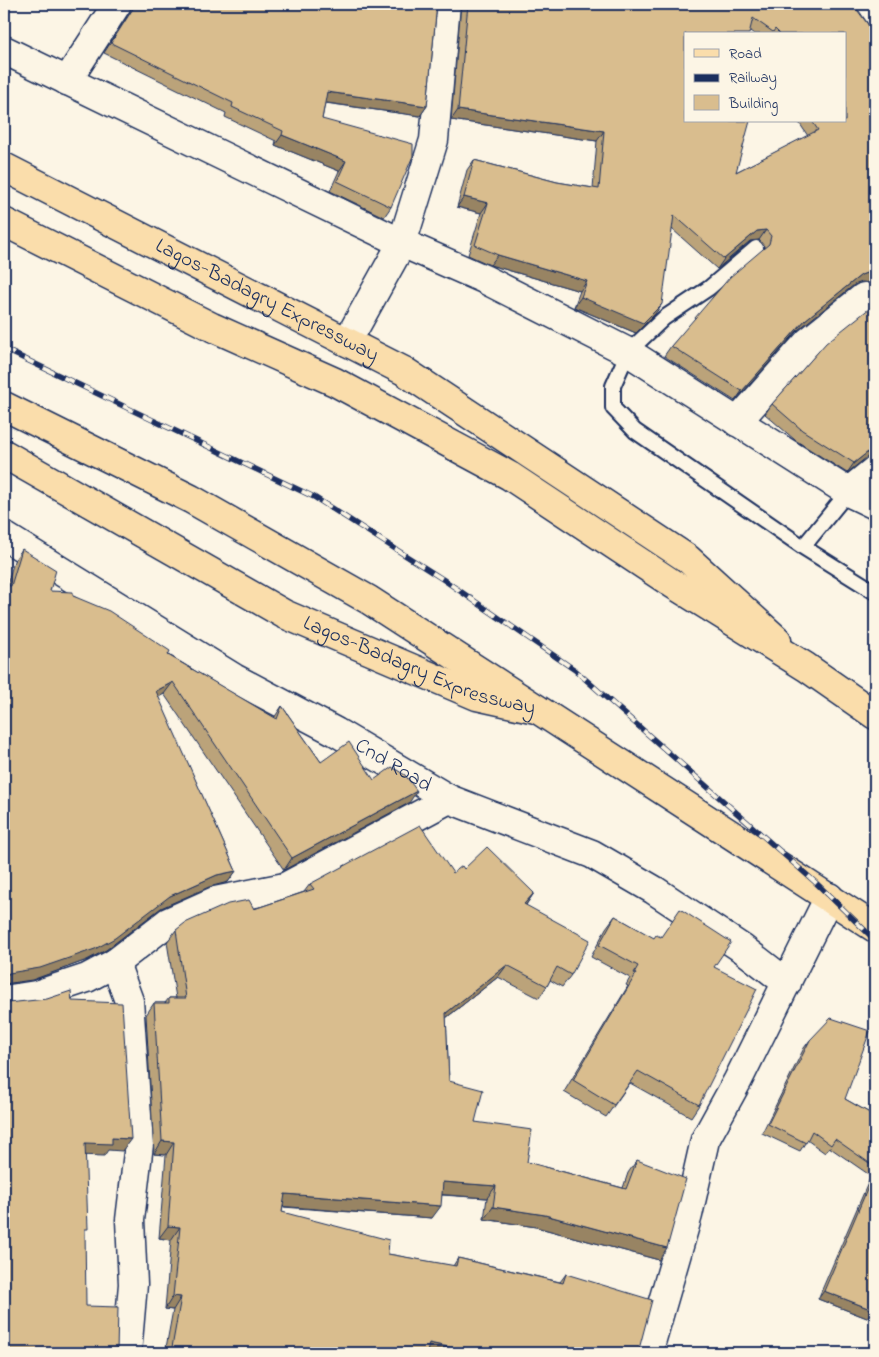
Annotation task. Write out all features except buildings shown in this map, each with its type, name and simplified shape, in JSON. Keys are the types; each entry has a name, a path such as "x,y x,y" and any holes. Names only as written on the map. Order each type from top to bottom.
{"main road":[{"name":"Lagos-Badagry Expressway","path":"4,167 404,370 688,559 806,667"},
{"name":"Lagos-Badagry Expressway","path":"4,222 212,327 334,382 510,476 673,584 806,667 875,715"},
{"path":"6,407 200,504 369,600 542,710"},
{"name":"Lagos-Badagry Expressway","path":"4,454 284,614 477,696 542,710 875,928"}],"street":[{"path":"67,81 117,4"},
{"path":"347,342 402,243 434,140 446,4"},
{"path":"4,50 402,243 484,279 628,352 848,492 875,505"},
{"path":"737,422 808,342 864,297"},
{"path":"848,492 875,470"},
{"name":"Cnd Road","path":"4,536 234,678 336,732 449,799 592,854 654,890 727,938 787,983"},
{"path":"4,1000 61,987 87,978 115,962 168,922 215,901 285,887 449,799"},
{"path":"648,1353 688,1215 705,1140 738,1080 829,897"},
{"path":"115,962 129,1001 139,1144 130,1220 133,1284 127,1353"}],"lane":[{"path":"756,248 709,288 664,318 628,352 612,386 612,408 635,431 803,547 875,592"},
{"path":"803,547 848,492"}],"railway":[{"path":"4,349 314,497 444,580 575,670 815,882 875,940"}]}
